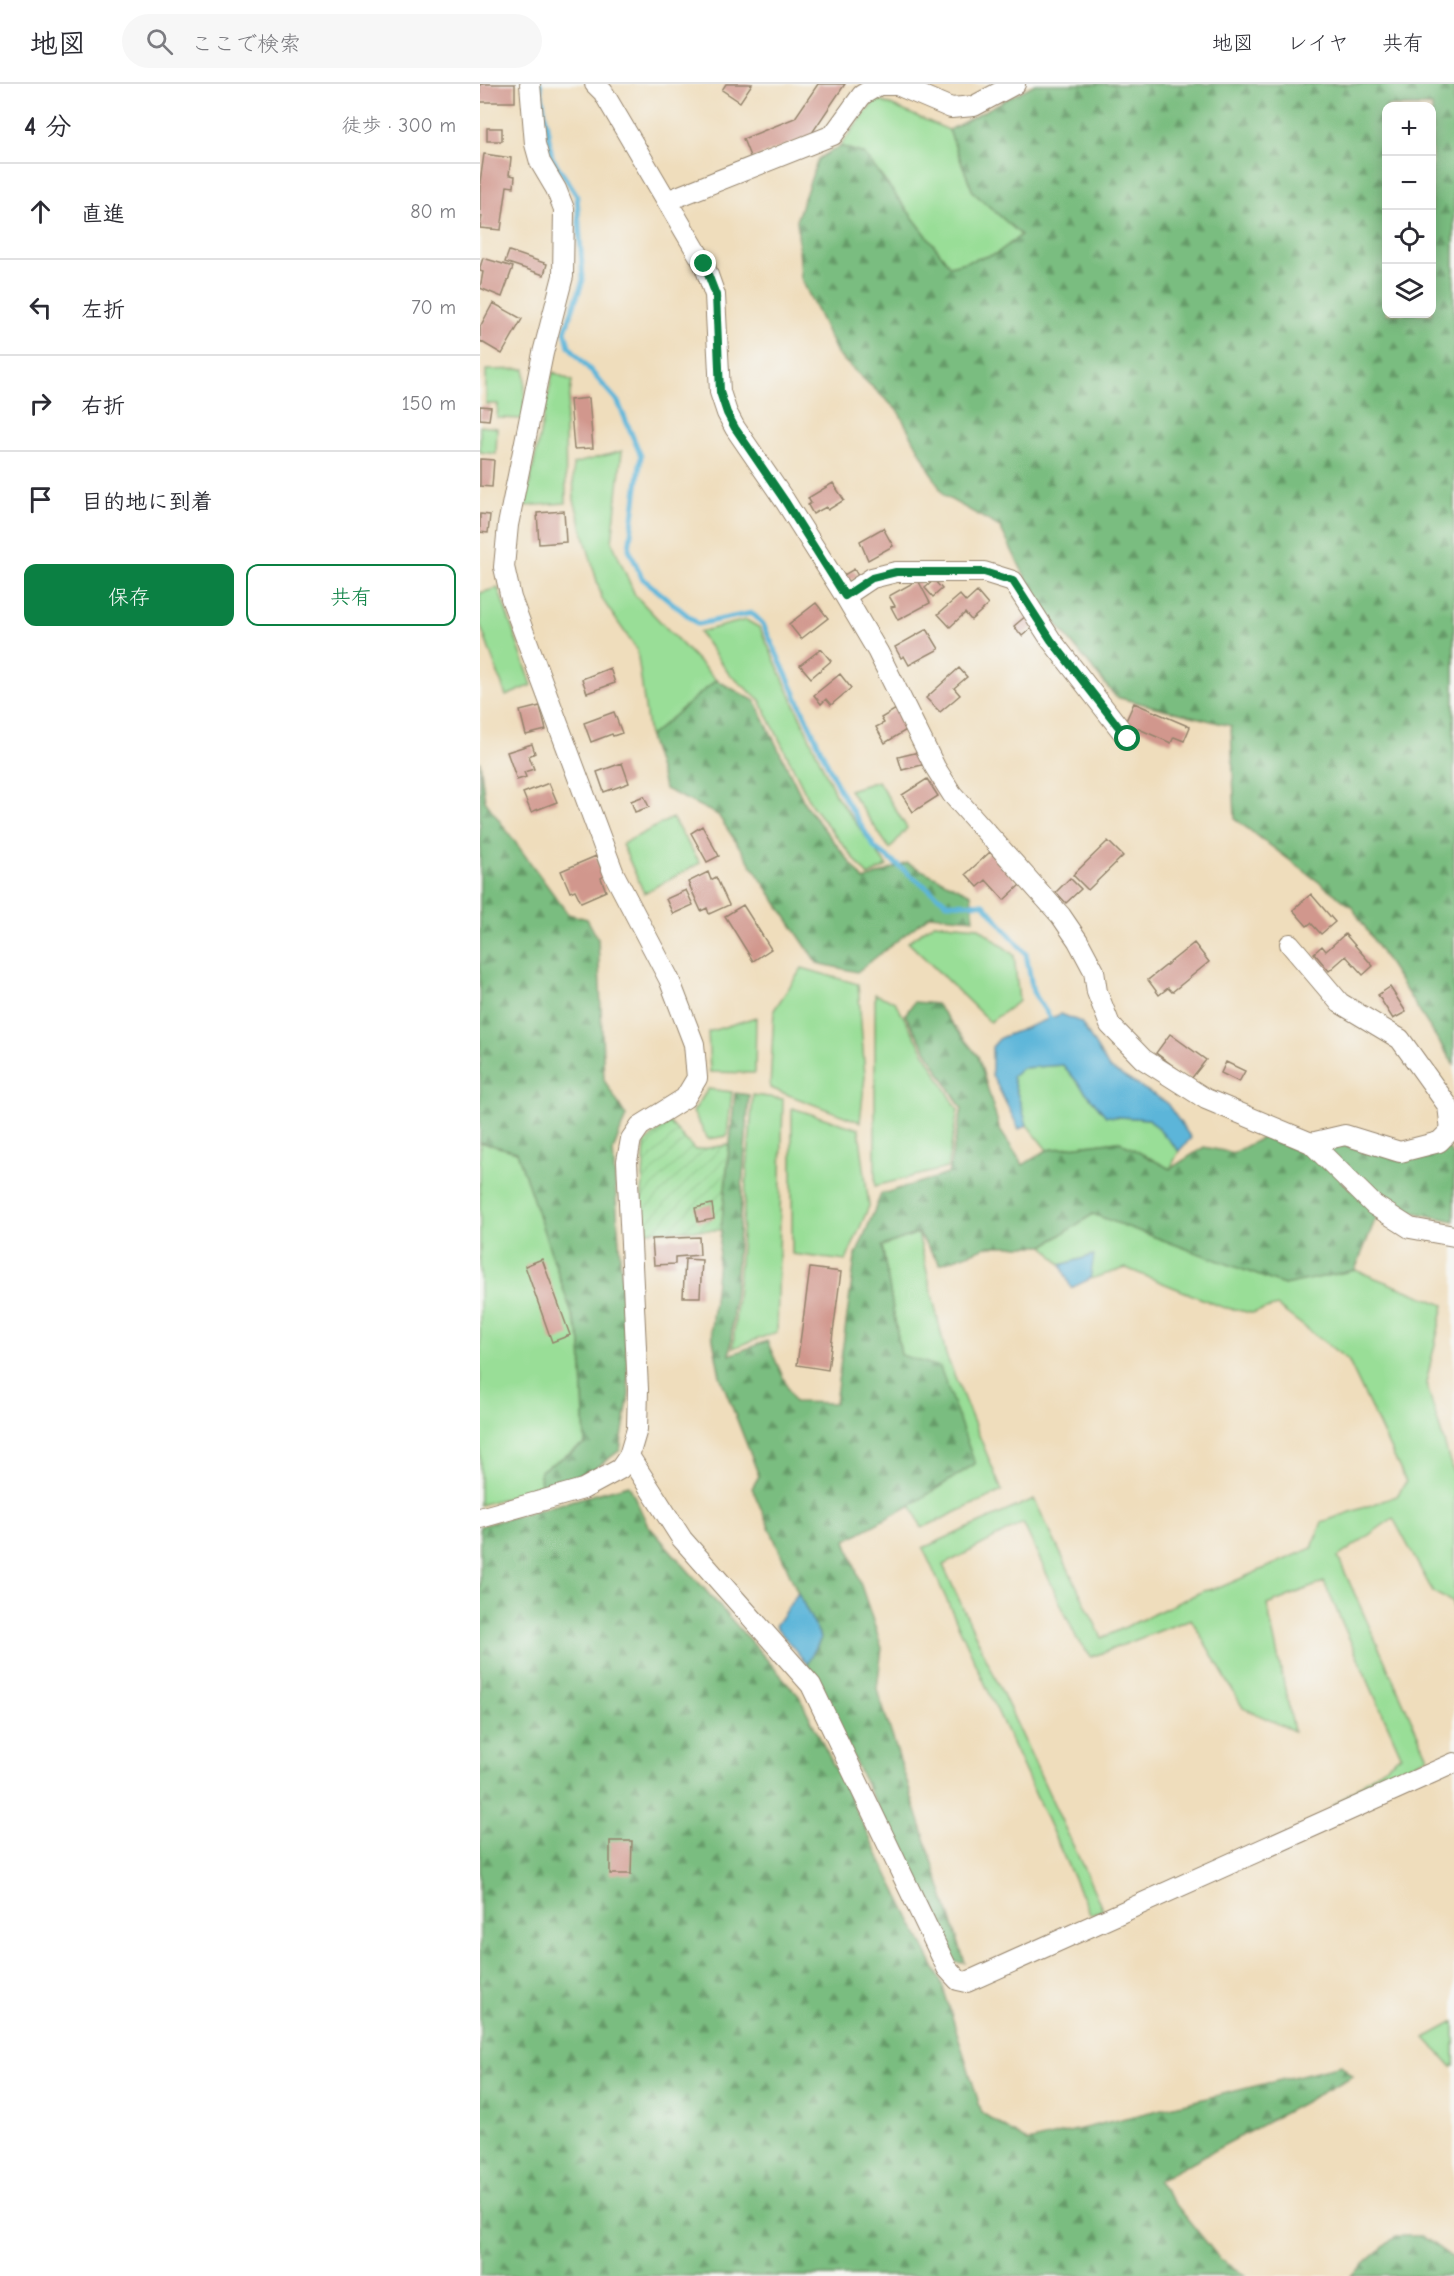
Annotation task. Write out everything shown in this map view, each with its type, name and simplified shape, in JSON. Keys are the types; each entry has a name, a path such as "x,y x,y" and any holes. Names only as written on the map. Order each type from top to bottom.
{"street":[{"path":"480,1518 583,1489 620,1469 629,1456 637,1429 638,1389 627,1161 631,1139 640,1126 685,1098 697,1078 694,1044 669,979 614,874 511,598 504,567 508,525 543,353 563,276 564,209 556,189 540,162 535,144 530,84"},
{"path":"595,84 603,92 704,264 716,295 720,392 735,428 785,501 845,596 878,652 935,766 952,794 1060,916 1078,941 1094,971 1097,992 1110,1025 1143,1059 1206,1099 1311,1143 1374,1205 1410,1228 1454,1236"},
{"path":"667,201 833,135 862,95 879,85 897,85 951,108 974,106 1015,84"},
{"path":"845,596 872,578 896,572 984,572 1013,581 1051,640 1128,739"},
{"path":"1290,944 1340,1003 1400,1039 1448,1106 1451,1130 1439,1142 1401,1152 1346,1135 1311,1143"},
{"path":"629,1456 682,1539 811,1685 947,1968 958,1980 967,1982 1454,1764"}],"green space":[{"path":"1035,84 1454,84 1454,1065 1352,907 1235,819 1231,726 1116,697 1037,600 1000,527 944,496 898,411 838,355 801,278 797,218 818,159 840,146 864,154 950,266 996,254 1021,235 973,192 949,130"},
{"path":"876,99 949,130 973,192 1022,235 996,254 950,266 864,154 840,146"},
{"path":"525,369 524,419 497,418 498,404 486,404 486,370"},
{"path":"553,372 572,381 565,425 566,503 525,506"},
{"path":"480,426 497,428 496,454 480,452"},
{"path":"622,451 612,542 635,595 716,680 649,737 637,650 602,599 574,500 573,464"},
{"path":"498,588 532,685 506,696 480,624 480,593"},
{"path":"746,620 760,628 835,794 887,866 868,876 812,806 760,700 729,674 699,632"},
{"path":"716,680 755,701 806,806 864,880 907,863 971,894 974,919 930,915 857,972 817,963 718,815 665,789 649,737"},
{"path":"480,761 485,801 568,914 587,919 598,939 604,1080 626,1116 613,1151 629,1394 620,1450 593,1470 541,1488 540,1471 585,1444 581,1341 517,1152 480,1142"},
{"path":"878,781 907,828 890,849 849,790"},
{"path":"672,818 700,863 644,893 622,844"},
{"path":"934,923 978,927 1014,955 1019,1001 990,1022 908,942"},
{"path":"802,968 858,984 865,1076 860,1122 770,1088 774,1010"},
{"path":"875,994 895,1002 958,1110 947,1168 875,1186"},
{"path":"914,1002 936,1004 978,1056 1000,1130 1023,1165 1047,1150 1118,1141 1170,1169 1204,1147 1234,1153 1263,1137 1308,1154 1339,1144 1397,1159 1448,1148 1454,1157 1454,1221 1381,1205 1355,1270 1284,1285 1093,1214 1044,1246 989,1246 940,1264 918,1233 882,1246 901,1355 940,1367 975,1464 911,1505 846,1540 882,1648 877,1689 965,1963 953,1962 807,1664 821,1638 798,1593 752,1488 759,1476 720,1376 711,1329 735,1093 749,1095 730,1355 767,1341 794,1402 835,1403 855,1258 881,1194 948,1174 962,1109 905,1015"},
{"path":"756,1017 755,1073 710,1072 708,1032"},
{"path":"1063,1065 1106,1116 1149,1119 1179,1151 1170,1169 1118,1141 1047,1150 1027,1125 1012,1077 1022,1068"},
{"path":"708,1089 732,1092 727,1136 708,1139 693,1112"},
{"path":"753,1095 783,1099 777,1332 733,1348"},
{"path":"792,1108 859,1129 869,1206 846,1261 792,1254"},
{"path":"669,1122 695,1150 729,1145 721,1230 640,1231 645,1143"},
{"path":"480,1142 517,1152 581,1341 585,1444 540,1471 541,1488 480,1505"},
{"path":"1093,1214 1284,1285 1355,1270 1444,1305 1426,1383 1454,1475 1454,1617 1452,1602 1433,1592 1393,1518 1338,1557 1428,1757 1331,1807 1401,1755 1324,1582 1267,1605 1294,1731 1243,1708 1191,1619 1091,1657 1077,1639 1023,1523 943,1565 1103,1910 1090,1914 923,1548 1034,1499 1102,1638 1203,1591 1221,1587 1312,1548 1322,1522 1397,1496 1406,1482 1348,1360 1277,1306 1252,1313 1222,1307 1126,1268 1090,1279 1093,1255 1061,1265 1044,1246"},
{"path":"918,1233 946,1355 1002,1491 922,1528 911,1505 975,1463 901,1355 882,1246"},
{"path":"629,1485 647,1524 799,1696 941,1981 982,2113 1028,2142 1341,2065 1353,2076 1157,2181 1219,2258 1246,2276 480,2276 480,1526"},
{"path":"1454,2022 1454,2066 1452,2067 1425,2038"},
{"path":"1396,2236 1422,2236 1454,2259 1454,2276 1351,2276"}],"water":[{"path":"1061,1014 1081,1022 1109,1068 1166,1102 1191,1138 1179,1151 1149,1119 1106,1116 1063,1065 1022,1068 1012,1077 1027,1125 1019,1129 992,1075 992,1047 1000,1038"},
{"path":"1094,1255 1090,1279 1071,1288 1061,1265"},
{"path":"798,1593 821,1638 807,1664 775,1626"}],"building":[{"path":"480,84 515,84 515,102 480,102"},
{"path":"726,84 752,84 740,102 722,90"},
{"path":"818,84 845,84 810,136 751,159 743,139 795,118"},
{"path":"487,128 502,128 502,141 487,141"},
{"path":"484,154 511,158 509,175 515,176 514,187 507,186 501,230 480,228 482,216 480,216 480,182"},
{"path":"509,251 547,264 544,275 505,262"},
{"path":"483,258 513,267 502,297 480,288 483,272 480,271 480,267"},
{"path":"493,303 522,319 502,354 480,341 480,327"},
{"path":"589,398 593,448 574,449 570,400"},
{"path":"480,406 491,407 489,420 480,419"},
{"path":"480,459 494,460 492,487 480,486"},
{"path":"833,483 844,500 828,510 826,507 813,514 808,505 811,503 808,498"},
{"path":"564,511 566,542 539,544 537,513"},
{"path":"480,514 490,515 488,533 480,532"},
{"path":"883,528 893,546 868,560 860,541"},
{"path":"854,569 858,576 848,582 844,575"},
{"path":"918,580 930,603 898,620 891,607 895,606 889,596"},
{"path":"934,580 942,589 933,597 925,588"},
{"path":"977,592 988,605 971,620 965,613 950,627 938,614 960,595 966,602"},
{"path":"816,603 828,618 801,639 789,624"},
{"path":"1027,615 1035,625 1022,636 1014,626"},
{"path":"927,629 939,649 909,665 904,656 901,658 895,647"},
{"path":"821,649 831,661 811,678 800,665"},
{"path":"610,668 615,683 587,693 582,679"},
{"path":"959,668 967,677 954,688 960,695 940,712 926,698"},
{"path":"840,674 851,688 831,705 826,699 821,704 814,695"},
{"path":"1134,703 1190,727 1184,741 1174,737 1171,743 1125,723"},
{"path":"540,706 546,730 526,735 520,711"},
{"path":"896,709 908,729 885,743 876,727 884,723 881,718"},
{"path":"614,712 622,733 613,736 612,734 591,742 584,723"},
{"path":"532,744 535,753 529,756 534,769 524,772 526,777 517,780 507,752"},
{"path":"919,752 922,765 902,770 898,757"},
{"path":"622,763 629,783 604,792 597,772"},
{"path":"927,779 938,796 913,812 902,795"},
{"path":"549,783 557,802 531,812 523,793"},
{"path":"644,796 649,807 635,812 631,801"},
{"path":"702,826 719,856 707,862 691,833"},
{"path":"1108,841 1123,856 1088,890 1073,875"},
{"path":"990,852 1020,885 1004,900 986,880 978,887 966,874"},
{"path":"596,856 604,876 601,878 606,891 581,902 575,890 570,892 561,871"},
{"path":"708,872 711,880 716,877 729,905 709,914 707,908 701,911 688,882"},
{"path":"1070,878 1081,889 1066,903 1056,892"},
{"path":"686,890 693,905 673,914 666,899"},
{"path":"1311,894 1335,922 1321,934 1311,923 1307,926 1293,910"},
{"path":"743,905 771,949 753,961 725,916"},
{"path":"1345,934 1373,966 1363,975 1346,956 1329,971 1314,953 1322,946 1326,951"},
{"path":"1194,943 1209,962 1172,992 1168,988 1159,995 1148,980"},
{"path":"1390,987 1406,1012 1393,1019 1378,995"},
{"path":"1170,1034 1206,1060 1191,1079 1156,1053"},
{"path":"1226,1062 1245,1071 1239,1082 1221,1073"},
{"path":"712,1204 714,1219 698,1222 695,1208"},
{"path":"699,1237 700,1255 675,1257 675,1264 654,1265 652,1239"},
{"path":"542,1259 570,1335 552,1342 525,1266"},
{"path":"685,1259 702,1260 700,1297 683,1297"},
{"path":"810,1268 841,1272 828,1370 797,1365"},
{"path":"610,1841 632,1841 631,1874 610,1874"}],"waterway":[{"path":"540,84 552,157 577,196 583,280 565,331 569,346 618,402 641,456 629,549 642,578 698,624 752,613 763,624 839,789 875,848 947,903 984,904 1026,954 1033,992 1054,1024"}],"route":[{"path":"704,264 716,295 720,392 727,413 845,596 872,578 896,572 984,572 1013,581 1051,640 1128,739"}]}
